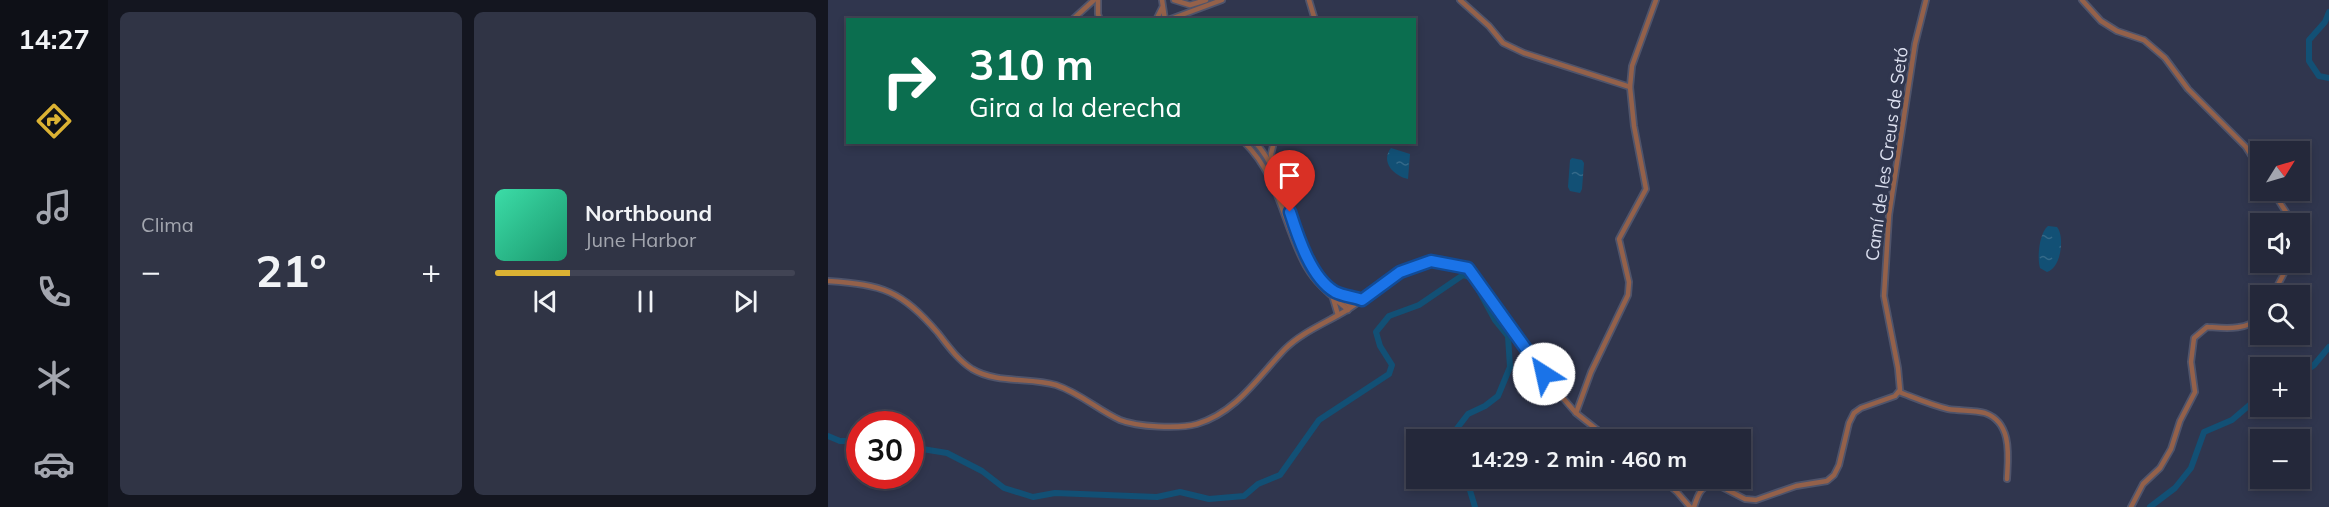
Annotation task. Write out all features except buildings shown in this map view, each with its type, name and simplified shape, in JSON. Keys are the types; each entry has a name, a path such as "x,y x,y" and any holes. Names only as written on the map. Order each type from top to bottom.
{"street":[{"path":"1074,18 1096,0 1100,18"},
{"path":"1174,0 1190,4 1206,0"},
{"path":"1172,18 1222,0"},
{"path":"1309,0 1314,18"},
{"path":"1460,0 1489,26 1503,44 1630,87"},
{"path":"1575,413 1591,372 1628,295 1629,282 1619,239 1646,189 1634,126 1630,87 1632,66 1656,0"},
{"name":"Camí de les Creus de Setó","path":"1899,392 1898,369 1884,296 1889,215 1915,44 1926,0"},
{"path":"2082,0 2101,21 2117,31 2144,40 2165,58 2188,89 2250,153"},
{"path":"1157,18 1162,3"},
{"path":"1162,3 1166,18"},
{"path":"1185,18 1190,12"},
{"path":"1246,144 1265,166 1313,278 1333,298 1349,308"},
{"path":"1247,144 1263,151"},
{"path":"1258,144 1273,169"},
{"path":"1263,151 1272,144"},
{"path":"1273,144 1270,154 1273,169 1301,246 1314,269 1349,308"},
{"path":"1263,151 1265,166"},
{"path":"828,281 878,286 897,295 920,313 962,361 981,374 1054,385 1068,390 1121,420 1170,426 1197,424 1239,401 1287,347 1305,333 1362,300 1400,272 1431,261 1468,268 1556,390 1575,413 1596,429"},
{"path":"1336,292 1362,300"},
{"path":"1333,298 1338,315"},
{"path":"2131,507 2142,484 2160,468 2195,392 2191,362 2194,338 2207,327 2230,328 2250,325"},
{"path":"1673,489 1692,507 1700,492 1714,483 1745,500 1756,500 1796,486 1827,481 1834,475 1839,465 1849,423 1854,413 1861,408 1895,396 1899,392 1948,409 1986,413 1998,421 2006,434 2007,479"}],"water":[{"path":"1391,148 1410,154 1408,179 1398,175 1390,168 1387,158"},
{"path":"1572,158 1582,160 1584,163 1580,193 1570,191 1568,187"},
{"path":"2048,226 2057,227 2061,245 2056,265 2047,272 2040,268 2039,252 2043,234"}],"waterway":[{"path":"2329,12 2325,22 2309,40 2309,61 2319,76 2329,78"},
{"path":"924,449 947,453 982,471 1004,488 1033,497 1055,493 1157,497 1180,492 1209,499 1244,496 1258,484 1280,475 1319,420 1389,374 1392,365 1380,346 1376,332 1389,316 1419,305 1463,275 1472,278 1495,320 1508,336 1510,367 1498,396 1485,406 1468,414 1457,429"},
{"path":"2310,368 2329,347"},
{"path":"2150,507 2175,488 2191,468 2204,432 2232,420 2250,405"},
{"path":"828,436 846,441"},
{"path":"1470,489 1475,507"}],"route":[{"path":"1290,212 1301,246 1314,269 1336,292 1362,300 1400,272 1431,261 1446,262 1468,268 1544,374"}]}
